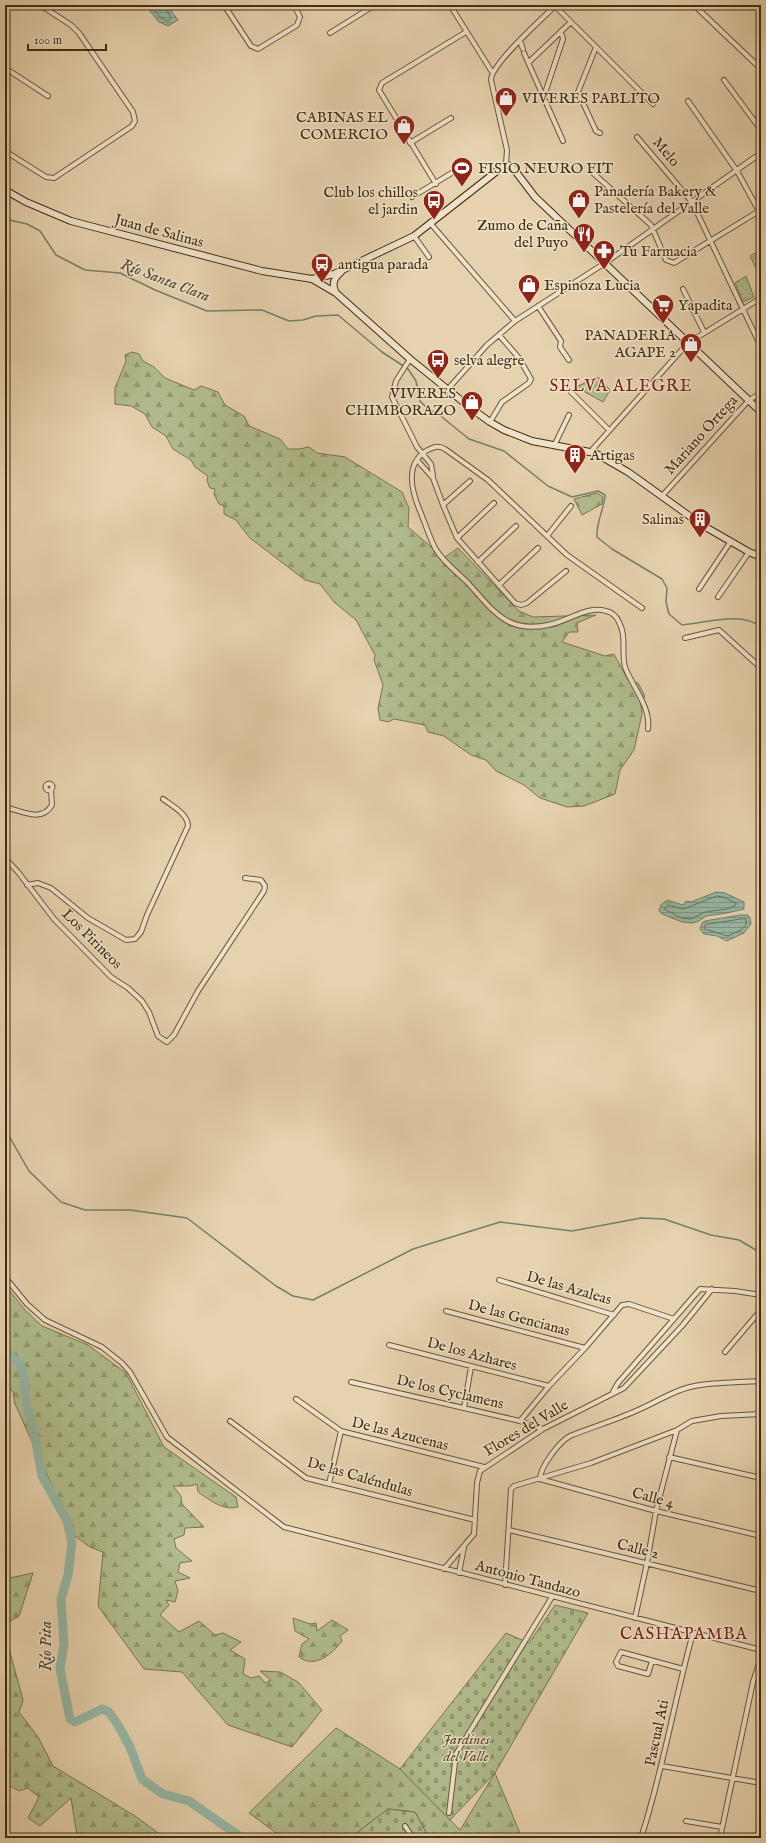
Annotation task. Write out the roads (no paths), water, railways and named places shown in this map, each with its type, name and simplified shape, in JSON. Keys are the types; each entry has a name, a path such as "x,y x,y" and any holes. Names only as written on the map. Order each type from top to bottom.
{"street":[{"path":"5,151 46,177 54,178 132,126 135,121 133,112 79,33 40,5"},
{"path":"224,5 250,46 258,49 297,25 300,17 294,5"},
{"path":"330,33 375,5"},
{"path":"450,5 492,72"},
{"path":"556,5 492,72 491,80 507,150 506,164 513,168 535,197 761,412"},
{"path":"694,5 761,69"},
{"path":"559,10 653,104"},
{"path":"529,62 571,22"},
{"path":"544,96 563,39 562,31"},
{"path":"436,184 379,90 379,86 466,32"},
{"path":"520,41 563,141"},
{"path":"596,47 578,92 596,131 600,133"},
{"path":"5,68 48,96"},
{"path":"724,80 761,130"},
{"path":"592,172 653,229 666,260 674,263 760,213 737,171 688,101"},
{"path":"410,143 451,118"},
{"name":"Melo","path":"637,137 692,202 761,347"},
{"path":"448,389 480,351 515,321 605,263 761,154"},
{"name":"Juan de Salinas","path":"312,279 328,276 414,236 506,164"},
{"path":"412,197 436,184 465,165"},
{"name":"Juan de Salinas","path":"5,190 26,202 71,221 262,271 312,279 336,292 410,359 490,422 520,437 554,446 591,451 628,472 702,525 748,552 760,554"},
{"path":"431,224 515,321"},
{"path":"414,236 429,257"},
{"path":"336,292 333,282 345,268"},
{"path":"683,289 704,332"},
{"path":"591,451 688,343 742,308 761,298"},
{"path":"538,306 561,341 560,347 569,360"},
{"path":"490,422 502,402 529,383 531,379 519,358 499,335"},
{"path":"410,359 399,376 392,393 393,400 422,454 430,464 442,505 457,538 515,603 527,604 566,571"},
{"path":"570,392 606,428"},
{"name":"Mariano Ortega","path":"662,496 749,400 761,393"},
{"path":"554,446 569,415"},
{"path":"642,608 567,555 488,480 446,449 442,447 433,447 422,454 417,460 412,473 413,490 435,548 447,564 468,584 497,616 520,625 540,627 552,625 591,610 606,610 615,616 624,636 623,649 625,666 647,717 648,729"},
{"path":"417,460 433,478"},
{"path":"442,505 470,481"},
{"path":"457,538 494,503"},
{"path":"547,536 571,506"},
{"path":"478,562 516,526"},
{"path":"699,589 731,541"},
{"path":"499,585 538,548"},
{"path":"718,597 748,552"},
{"path":"685,638 718,630 761,668"},
{"path":"5,807 38,816 45,814 52,805 50,790"},
{"path":"27,885 38,883 51,888 88,918 126,940 135,939 142,932 147,915 188,826 184,816 163,799"},
{"name":"Los Pirineos","path":"5,858 18,872 54,919 111,977 128,988 142,1001 150,1012 158,1036 164,1042 170,1041 198,991 264,891 265,886 261,880 245,878"},
{"name":"Antonio Tandazo","path":"5,1277 27,1304 46,1320 102,1347 122,1362 130,1372 168,1437 279,1524 290,1529 761,1650"},
{"name":"De las Azaleas","path":"499,1280 614,1315 622,1305 626,1303 674,1319"},
{"name":"Flores del Valle","path":"613,1393 618,1383 700,1289 761,1295"},
{"name":"Flores del Valle","path":"444,1569 474,1534 478,1475 484,1467 543,1429 624,1388 682,1326 712,1289"},
{"path":"725,1352 761,1310"},
{"name":"De las Gencianas","path":"446,1311 585,1348"},
{"path":"520,1421 548,1386 585,1348 614,1315"},
{"name":"De los Azhares","path":"389,1345 548,1386"},
{"path":"464,1408 471,1366"},
{"path":"540,1479 540,1472 544,1466 562,1442 570,1436 632,1413 651,1405 668,1394 683,1389 700,1385 761,1381"},
{"name":"De los Cyclamens","path":"351,1382 520,1421 543,1429"},
{"name":"De las Azucenas","path":"296,1399 341,1431 484,1467"},
{"path":"505,1585 511,1489 517,1484 540,1479 591,1463 677,1430 692,1422 721,1416 761,1414"},
{"name":"De las Caléndulas","path":"230,1421 304,1477 475,1520"},
{"path":"635,1618 656,1511 677,1430"},
{"path":"329,1484 341,1431"},
{"path":"669,1457 761,1478"},
{"name":"Calle 4","path":"540,1479 656,1511 761,1536"},
{"name":"Calle 2","path":"509,1530 761,1591"},
{"name":"Flores del Valle","path":"460,1573 464,1547"},
{"path":"449,1813 456,1754 552,1597"},
{"name":"Pascual Ati","path":"641,1838 662,1766 683,1669 693,1633"},
{"path":"652,1661 648,1674 618,1666 616,1662 621,1652 683,1669"},
{"path":"720,1838 753,1682 761,1658"},
{"path":"662,1766 761,1783"},
{"path":"686,1821 722,1827"},
{"path":"405,1826 413,1838"}],"water":[{"path":"145,5 167,5 178,20 168,26 159,22"},
{"path":"716,892 725,893 744,902 744,909 706,916 699,921 692,923 682,922 662,914 659,911 661,905 667,900 683,905 686,901 691,902"},
{"path":"748,915 751,924 744,933 727,941 717,936 704,934 700,929 702,923 705,921"}],"waterway":[{"name":"Río Santa Clara","path":"5,219 27,224 40,231 56,255 85,270 120,273 155,290 207,311 262,310 289,321 303,320 316,316 338,315 382,352 408,369 416,381 420,401 429,410 437,413 469,439 504,451 548,486 572,497 598,491 605,495 597,537 612,549 662,579 667,588 666,602 669,614 682,625 723,619 734,619 753,622 761,627"},
{"path":"5,1129 29,1171 61,1202 85,1210 130,1210 187,1218 276,1286 293,1296 313,1300 413,1249 500,1222 572,1231 641,1218 664,1219 711,1235"},
{"path":"711,1235 739,1240 761,1253"},
{"name":"Río Pita","path":"5,1353 20,1363 24,1379 26,1402 35,1437 42,1476 67,1521 72,1543 68,1575 61,1599 64,1645 60,1668 70,1719 75,1722 102,1709 109,1712 130,1747 142,1779 163,1794 189,1801 242,1838"}],"place":[{"name":"VIVERES PABLITO","path":"506,118"},
{"name":"CABINAS EL COMERCIO","path":"404,146"},
{"name":"FISIO NEURO FIT","path":"462,188"},
{"name":"Club los chillos el jardin","path":"434,220"},
{"name":"Panadería Bakery & Pastelería del Valle","path":"579,220"},
{"name":"Zumo de Caña del Puyo","path":"584,254"},
{"name":"Tu Farmacia","path":"604,270"},
{"name":"antigua parada","path":"322,284"},
{"name":"Espinoza Lucia","path":"529,304"},
{"name":"Yapadita","path":"663,324"},
{"name":"PANADERIA AGAPE 2","path":"691,364"},
{"name":"selva alegre","path":"438,380"},
{"name":"VIVERES CHIMBORAZO","path":"472,422"},
{"name":"Artigas","path":"575,474"},
{"name":"Salinas","path":"700,538"}],"district":[{"name":"SELVA ALEGRE","path":"621,386"},
{"name":"CASHAPAMBA","path":"684,1634"}],"park label":[{"name":"Jardines del Valle","path":"466,1748"}]}
